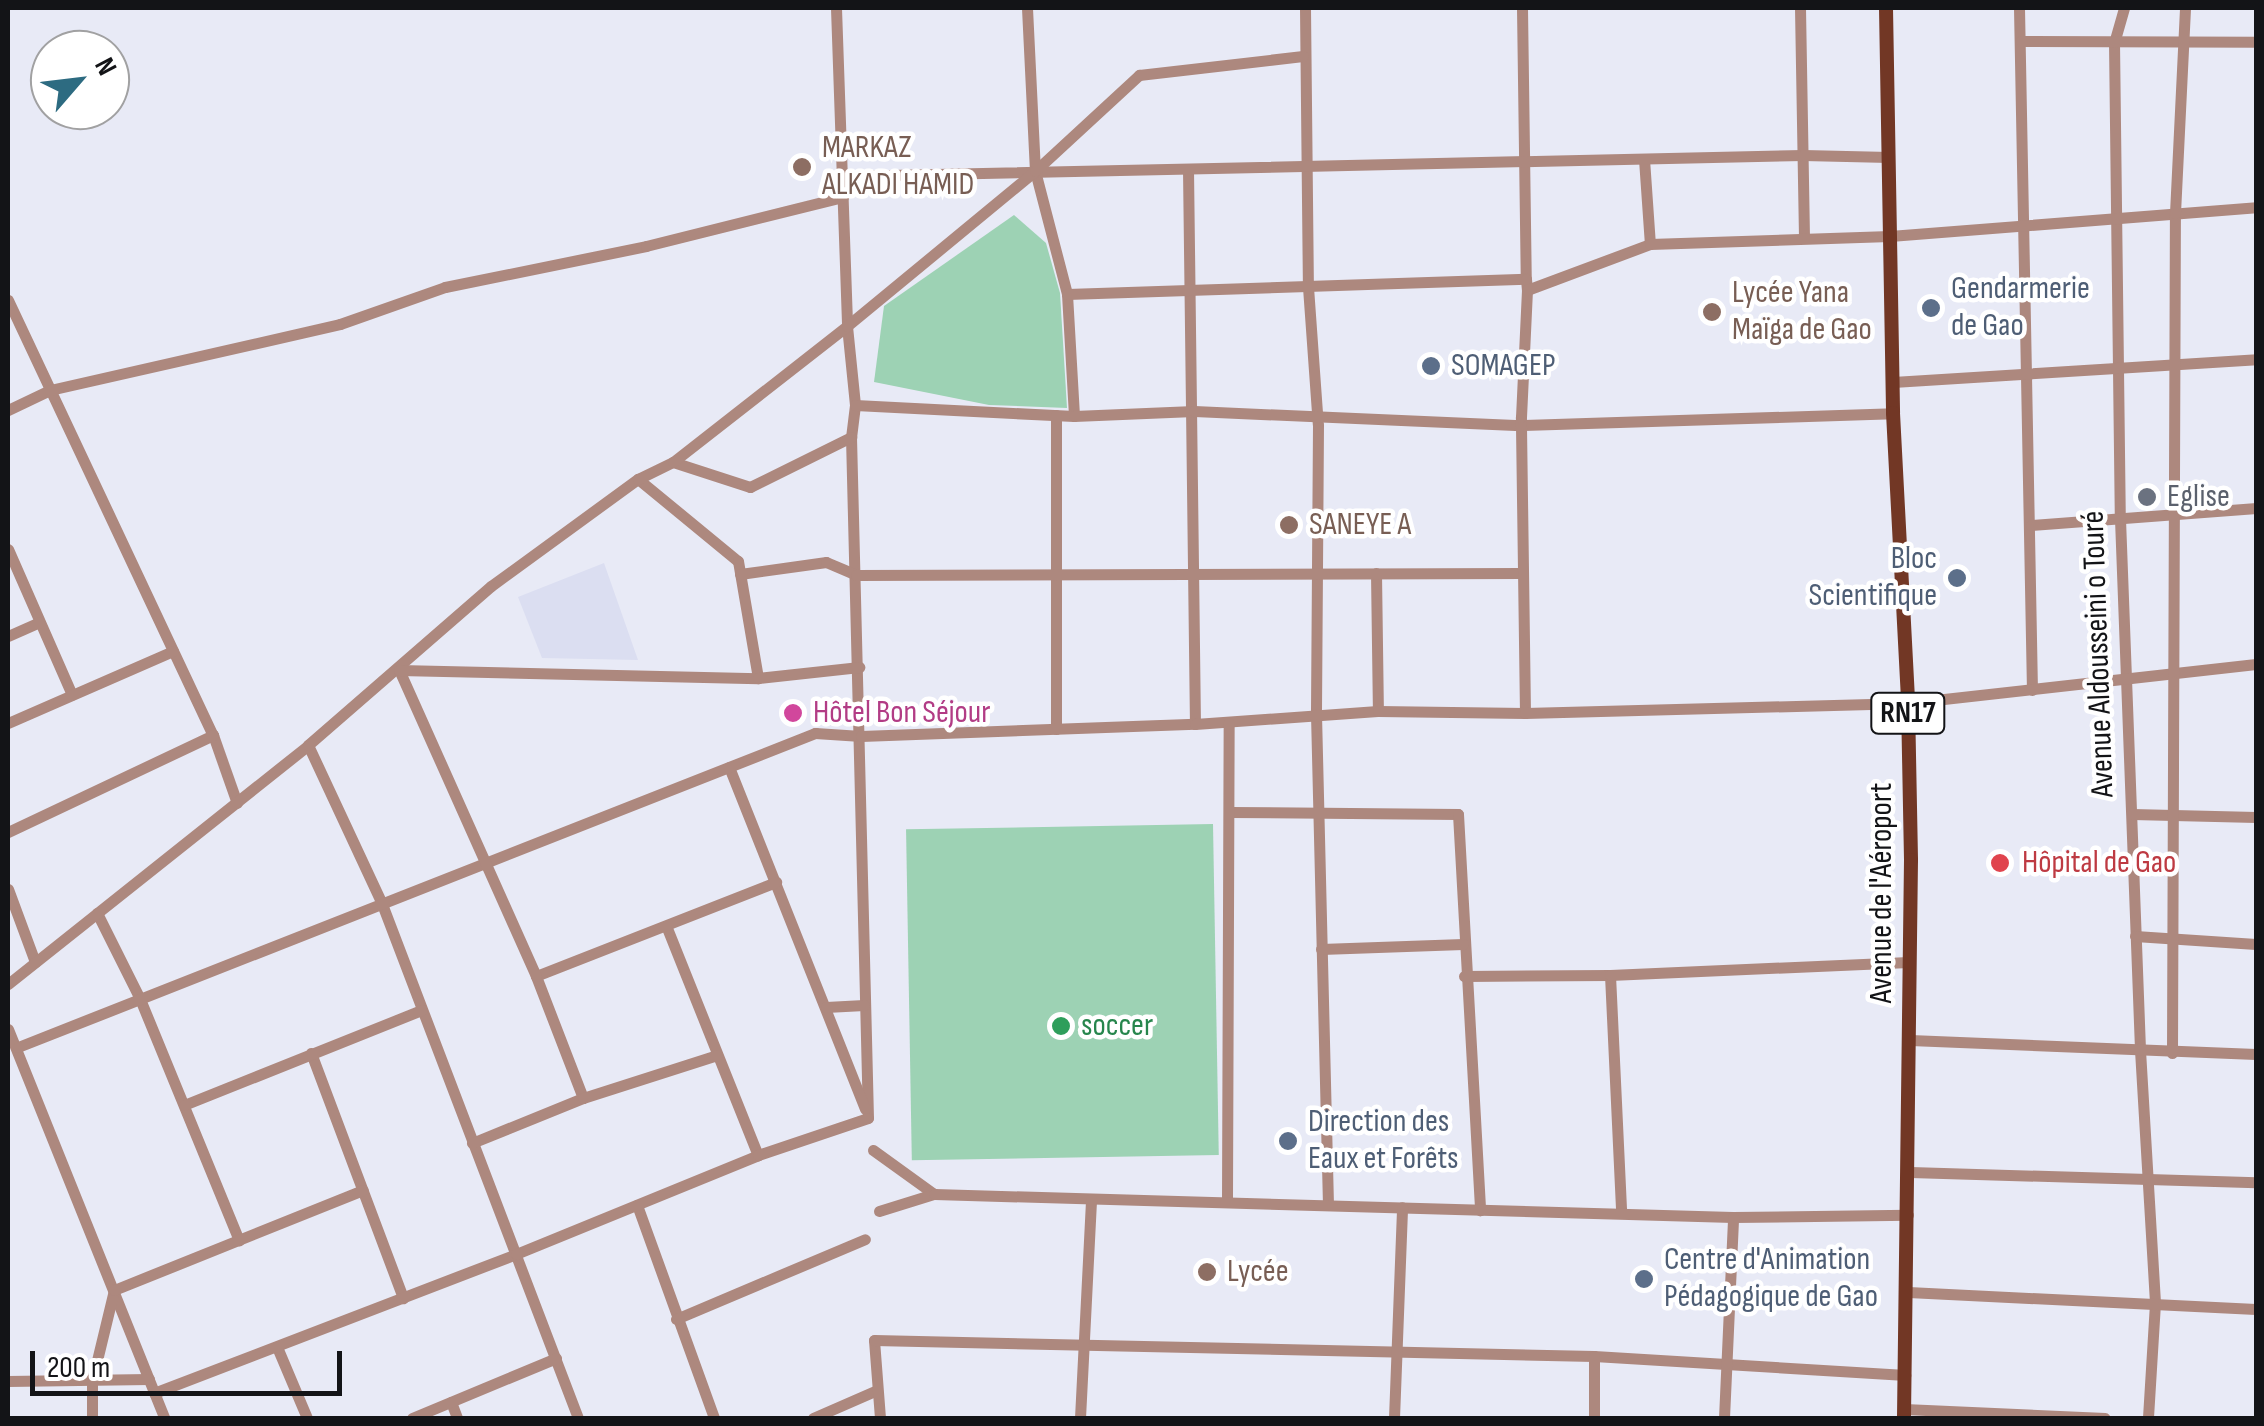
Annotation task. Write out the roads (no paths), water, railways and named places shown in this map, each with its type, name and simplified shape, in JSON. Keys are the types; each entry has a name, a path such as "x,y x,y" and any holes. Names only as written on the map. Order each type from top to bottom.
{"main road":[{"name":"Avenue de l'Aéroport","path":"1886,8 1892,382 1908,704 1910,1172 1904,1414"}],"street":[{"path":"836,8 847,326 855,406 851,437 868,1118"},
{"path":"1027,8 1035,171 1067,294 1074,416"},
{"path":"1305,8 1308,287 1318,418 1314,573 1317,813 1328,1205"},
{"path":"1522,8 1525,713"},
{"path":"1800,8 1804,235"},
{"path":"2019,8 2032,690"},
{"name":"Avenue Aldousseini o Touré","path":"2124,8 2114,42 2120,519 2130,679 2140,1050 2155,1304 2148,1418"},
{"path":"2172,1052 2175,212 2186,8"},
{"path":"2021,42 2256,42"},
{"path":"8,984 237,803 398,670 491,586 638,479 673,462 847,326 1035,171 1139,75 1303,56"},
{"path":"842,176 1803,155 1889,157"},
{"path":"1644,159 1650,244"},
{"path":"1188,168 1195,724"},
{"path":"8,410 50,390 340,324 445,287 646,246 843,197"},
{"path":"1067,294 1526,285 1650,244 1804,235 1890,236 2256,207"},
{"path":"10,310 213,735 237,803"},
{"path":"1892,382 2256,360"},
{"path":"855,406 1074,416 1194,411 1521,425 1893,413"},
{"path":"1056,415 1056,729"},
{"path":"673,462 750,486 851,437"},
{"path":"638,479 738,561 758,678"},
{"path":"2031,525 2256,508"},
{"path":"8,549 72,696"},
{"path":"740,574 826,562 856,575 1522,572"},
{"path":"1376,573 1378,711"},
{"path":"8,636 39,622"},
{"path":"8,724 173,651"},
{"path":"18,1048 815,733 860,736 1229,723 1378,711 1525,713 1908,704 2256,664"},
{"path":"398,670 758,678 859,667"},
{"path":"398,670 536,976 583,1098"},
{"path":"1227,1200 1229,723"},
{"path":"8,832 213,735"},
{"path":"308,744 382,904 578,1418"},
{"path":"730,766 868,1118"},
{"path":"1229,812 1458,814 1480,1210"},
{"path":"2132,814 2256,816"},
{"path":"536,976 667,928 776,882"},
{"path":"8,889 35,962"},
{"path":"97,914 140,999 239,1240"},
{"path":"8,918 25,932"},
{"path":"667,928 758,1155"},
{"path":"2136,936 2256,944"},
{"path":"1321,949 1463,944"},
{"path":"1464,976 1610,976 1910,962"},
{"path":"1610,976 1622,1211"},
{"path":"826,1007 864,1006"},
{"path":"184,1105 422,1010"},
{"path":"8,1028 164,1418"},
{"path":"1910,1040 2256,1054"},
{"path":"311,1053 404,1298"},
{"path":"472,1143 583,1098 717,1055"},
{"path":"154,1393 516,1254 758,1155 868,1118"},
{"path":"873,1150 934,1194"},
{"path":"1910,1172 2256,1182"},
{"path":"114,1290 363,1190"},
{"path":"878,1211 934,1194 1733,1217 1908,1215"},
{"path":"1080,1418 1091,1198"},
{"path":"637,1206 714,1418"},
{"path":"1394,1418 1402,1207"},
{"path":"1724,1418 1733,1217"},
{"path":"676,1318 865,1239"},
{"path":"92,1418 92,1381 114,1290"},
{"path":"1908,1292 2256,1309"},
{"path":"880,1418 874,1340 1594,1356 1905,1376"},
{"path":"277,1347 307,1418"},
{"path":"1594,1356 1594,1418"},
{"path":"412,1418 556,1358"},
{"path":"8,1381 148,1380"},
{"path":"813,1418 876,1390"},
{"path":"451,1402 457,1418"},
{"path":"1904,1414 2104,1418"}],"place":[{"name":"MARKAZ ALKADI HAMID","path":"802,167"},
{"name":"Gendarmerie de Gao","path":"1931,308"},
{"name":"Lycée Yana Maïga de Gao","path":"1712,312"},
{"name":"SOMAGEP","path":"1431,366"},
{"name":"Eglise","path":"2147,497"},
{"name":"SANEYE A","path":"1289,525"},
{"name":"Bloc Scientifique","path":"1957,578"},
{"name":"Hôtel Bon Séjour","path":"793,713"},
{"name":"Hôpital de Gao","path":"2000,863"},
{"name":"soccer","path":"1061,1026"},
{"name":"Direction des Eaux et Forêts","path":"1288,1141"},
{"name":"Lycée","path":"1207,1272"},
{"name":"Centre d'Animation Pédagogique de Gao","path":"1644,1279"}]}
